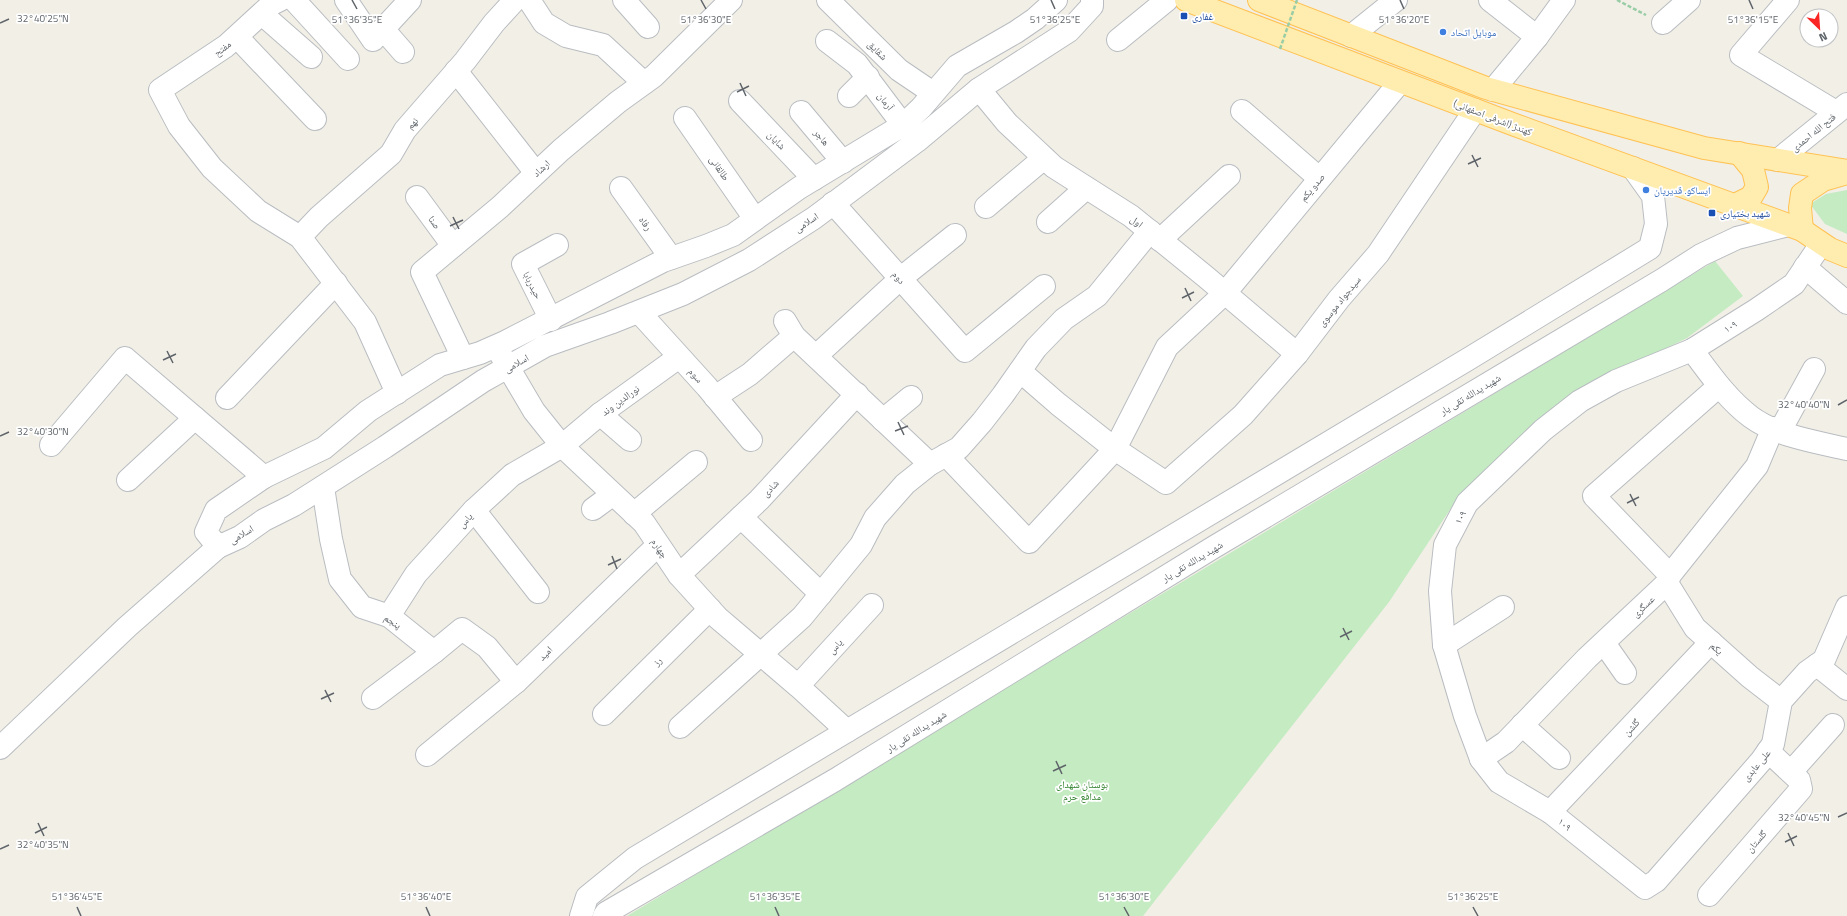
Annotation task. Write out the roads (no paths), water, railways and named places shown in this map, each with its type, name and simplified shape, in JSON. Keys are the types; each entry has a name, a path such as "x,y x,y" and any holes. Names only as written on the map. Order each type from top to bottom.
{"main road":[{"name":"کهندژ (اشرفی اصفهانی)","path":"1186,0 1400,82 1795,228 1830,249 1847,256"},
{"path":"1259,0 1493,90 1704,148 1847,172"},
{"path":"1735,205 1751,197 1757,187 1754,170 1739,153"},
{"path":"1795,228 1802,194 1823,180 1847,172"}],"street":[{"name":"مفتح","path":"280,0 272,4 226,46 160,90 179,126 212,168 258,211 300,237"},
{"path":"294,0 348,59"},
{"path":"346,0 373,40 410,0"},
{"path":"529,0 544,23 566,36 603,45 644,82"},
{"path":"624,0 648,27"},
{"name":"ارشاد","path":"463,358 422,272 500,207 536,173 612,107 654,76 731,0"},
{"name":"شقایق","path":"828,0 899,70 933,93"},
{"name":"اسلامی","path":"1056,0 1036,19 957,66 921,108 903,125 814,179 733,235 671,258 495,347 440,365 368,412 324,448 264,477 216,510 206,532 218,547 240,537 264,520 294,505 323,487 483,381 545,346 683,294 750,260 814,218 917,141 979,89 1069,31 1092,6 1092,0"},
{"path":"1118,40 1168,0"},
{"path":"1351,36 1396,0"},
{"path":"1490,0 1537,37"},
{"path":"1493,90 1537,37 1564,0"},
{"path":"1663,23 1689,0"},
{"path":"1788,0 1741,55 1842,108"},
{"name":"نهم","path":"300,237 319,217 391,154 404,130 456,71 494,23 507,2"},
{"path":"262,14 311,57"},
{"path":"383,29 403,52"},
{"path":"237,37 315,119"},
{"name":"آرمان","path":"827,41 857,64 903,125"},
{"path":"456,71 536,173"},
{"path":"849,96 868,77"},
{"name":"صدو یکم","path":"938,460 1029,542 1115,449 1167,347 1225,293 1400,82"},
{"name":"اول","path":"979,89 1007,123 1054,167 1131,216 1297,354"},
{"name":"شایان","path":"740,101 814,179"},
{"name":"فتح الله احمدی","path":"1778,160 1842,108"},
{"name":"سیدجواد موسوی","path":"1115,449 1166,483 1243,415 1297,354 1339,299 1378,254 1475,110"},
{"path":"1242,111 1319,178"},
{"name":"هاجر","path":"800,112 842,162"},
{"name":"طالقانی","path":"685,118 755,219"},
{"path":"986,207 1044,158"},
{"path":"581,916 587,897 635,858 1463,362 1650,248 1656,224 1653,196 1633,168"},
{"path":"680,727 802,617 861,544 875,518 905,484 938,460 959,448 982,422 1036,348 1064,319 1097,296 1155,235 1229,176"},
{"name":"رفاه","path":"621,188 671,258"},
{"path":"1048,222 1086,188"},
{"name":"صنا","path":"417,197 453,246"},
{"name":"دوم","path":"833,203 965,351 1044,286"},
{"name":"شهید یدالله تقی یار","path":"604,916 606,913 835,780 1214,547 1662,280 1701,255 1737,238 1795,228"},
{"path":"816,356 901,278 955,235"},
{"path":"300,237 364,322 397,393"},
{"name":"۱۰۹","path":"1645,888 1550,812 1500,782 1481,760 1465,716 1444,646 1440,591 1445,545 1467,503 1543,430 1580,401 1616,381 1692,350 1794,284 1821,244"},
{"name":"حیدربابا","path":"551,320 523,264 558,245"},
{"path":"1643,252 1655,257 1662,267 1662,280"},
{"path":"1805,267 1847,303"},
{"path":"227,398 336,283"},
{"name":"سوم","path":"638,312 751,440"},
{"path":"715,398 750,374 789,329 884,420 938,460"},
{"name":"چهارم","path":"495,347 534,411 562,446 612,495 644,523 678,576 710,609 760,655 798,686 847,731"},
{"path":"1692,350 1719,386 1751,417 1776,430 1810,441 1847,448"},
{"name":"نورالدین وند","path":"562,446 600,414 679,357"},
{"path":"51,445 125,358 264,477"},
{"name":"عسگری","path":"1481,760 1506,742 1669,579 1757,466 1776,430 1814,369"},
{"path":"1020,371 1058,404 1115,449"},
{"name":"یکم","path":"1719,386 1594,496 1669,579 1695,628 1750,678 1781,701"},
{"name":"شادی","path":"678,576 741,517 831,424 856,394"},
{"path":"884,420 911,397"},
{"path":"600,414 630,440"},
{"path":"128,480 195,418"},
{"name":"یاس","path":"389,616 416,574 474,510 512,475 562,446"},
{"path":"634,514 696,462"},
{"name":"پنجم","path":"323,487 330,539 340,579 362,607 389,616 434,652"},
{"path":"593,509 612,495"},
{"path":"474,510 538,592"},
{"path":"741,517 821,594"},
{"name":"امید","path":"427,756 516,682 658,545"},
{"path":"0,748 127,627 218,547"},
{"name":"یاس","path":"798,686 872,605"},
{"path":"1444,646 1503,607"},
{"path":"1781,701 1807,672 1824,660 1847,607"},
{"name":"رز","path":"604,714 710,609"},
{"path":"373,698 462,629 487,647 516,682"},
{"name":"گلشن","path":"1550,812 1711,642"},
{"path":"1604,643 1625,673"},
{"path":"1817,665 1847,689"},
{"name":"علی عابدی","path":"1645,888 1656,881 1768,751 1773,744 1781,701"},
{"path":"1522,725 1559,758"},
{"path":"1791,772 1833,726"},
{"name":"گلستان","path":"1709,895 1800,789 1799,780 1768,751"}],"place":[{"name":"غفاری","path":"1184,16"},
{"name":"موبایل اتحاد","path":"1443,32"},
{"name":"ایساکو. قدیریان","path":"1646,190"},
{"name":"شهید بختیاری","path":"1712,213"}],"park label":[{"name":"بوستان شهدای مدافع حرم","path":"1082,790"}]}
